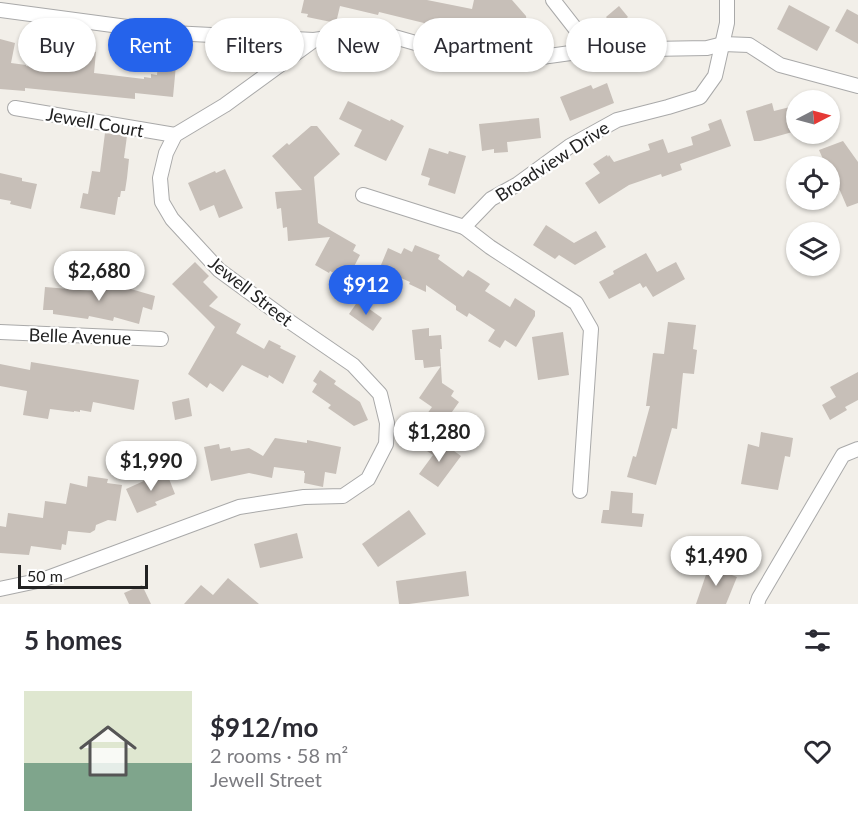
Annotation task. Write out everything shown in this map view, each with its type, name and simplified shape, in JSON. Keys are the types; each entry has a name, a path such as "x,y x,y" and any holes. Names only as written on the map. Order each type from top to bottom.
{"street":[{"path":"553,0 567,18"},
{"path":"723,44 727,24 727,0"},
{"path":"0,10 172,33 314,40 360,33 384,34 490,62 519,62 566,54"},
{"path":"175,135 225,105 314,40"},
{"path":"667,49 707,48 723,44 749,45 780,65 858,86"},
{"name":"Broadview Drive","path":"464,227 491,199 518,184 570,146 617,120 700,97 716,76 723,44"},
{"name":"Jewell Court","path":"15,108 175,135"},
{"name":"Jewell Street","path":"0,589 42,580 239,507 304,496 343,496 368,479 386,444 387,423 380,394 353,365 219,270 172,219 162,202 160,178 166,153 175,135"},
{"path":"363,195 464,227 490,247 576,303 591,329 580,491"},
{"name":"Belle Avenue","path":"0,332 161,339"},
{"path":"757,604 843,455 858,449"}],"building":[{"path":"304,0 427,0 472,9 474,0 512,0 526,18 413,18 413,20 340,6 337,18 316,19 301,13"},
{"path":"789,5 830,27 817,51 777,29"},
{"path":"619,6 628,17 607,18"},
{"path":"847,9 858,15 858,44 835,31"},
{"path":"0,39 15,43 11,63 18,64 18,72 94,72 144,79 144,77 151,78 151,74 157,75 157,72 175,72 173,97 135,93 135,99 25,88 25,91 0,89"},
{"path":"607,83 614,103 570,121 560,97 591,85 593,89"},
{"path":"348,101 404,126 386,161 354,146 362,130 339,119"},
{"path":"772,103 774,111 786,108 786,134 754,141 746,111"},
{"path":"539,118 541,138 507,142 508,152 494,153 494,149 482,151 479,124"},
{"path":"721,119 731,146 680,164 682,170 662,177 661,174 629,185 599,204 585,183 600,173 593,164 607,155 614,162 650,150 648,144 663,139 668,153 693,145 691,137 710,130 708,124"},
{"path":"311,126 317,126 340,154 314,177 318,223 356,245 353,251 360,255 347,280 315,265 330,237 288,241 287,227 283,228 281,208 277,209 275,192 302,190 272,156"},
{"path":"105,133 127,136 124,158 129,159 127,178 125,191 121,191 118,197 115,215 80,208 83,193 88,194 92,171 100,172"},
{"path":"843,141 858,162 858,203 847,207 840,191 840,156 822,156 819,150"},
{"path":"429,148 448,154 449,151 466,156 455,194 428,185 430,178 421,175"},
{"path":"225,169 243,208 219,218 214,205 200,211 188,183"},
{"path":"0,173 37,184 31,209 0,199"},
{"path":"546,225 574,243 596,231 606,247 575,265 559,255 555,259 533,245"},
{"path":"415,245 440,255 438,259 463,277 468,270 478,276 490,284 485,291 510,307 515,298 535,311 535,316 516,347 505,340 500,348 488,341 495,330 469,313 467,317 456,310 456,306 426,285 426,292 392,274 394,271 381,265 388,248 401,254 404,248 412,252"},
{"path":"646,253 657,272 676,262 685,279 653,297 646,286 643,288 640,283 609,299 599,282 614,274 613,271"},
{"path":"195,262 209,276 203,282 218,297 209,306 241,324 236,333 264,349 269,340 296,356 283,384 269,375 268,378 242,365 223,392 210,383 207,388 188,374 215,327 172,284"},
{"path":"95,279 155,296 152,310 143,307 139,324 114,317 113,321 89,316 88,319 53,314 53,310 43,310 45,287 92,291"},
{"path":"358,301 382,318 373,331 349,314"},
{"path":"668,322 696,325 693,349 697,350 694,374 683,373 677,429 672,428 656,485 627,477 633,456 636,457 650,406 646,406 653,353 664,354"},
{"path":"429,328 429,336 441,335 441,366 424,368 423,360 415,360 412,330"},
{"path":"563,332 569,375 538,380 532,337"},
{"path":"31,362 139,380 134,410 93,402 91,412 50,409 48,419 23,415 27,391 0,386 0,364 30,370"},
{"path":"441,366 442,383 454,391 451,396 459,402 440,429 424,418 432,407 419,398"},
{"path":"320,370 336,381 334,384 360,402 368,420 354,426 328,408 331,405 312,392 317,384 313,381"},
{"path":"858,372 858,400 845,407 847,410 830,420 822,405 836,397 830,387"},
{"path":"189,398 192,416 175,420 172,402"},
{"path":"761,432 793,438 790,457 785,456 778,490 741,484 748,444 759,447"},
{"path":"275,438 307,443 307,440 341,447 336,474 325,472 323,487 304,483 304,471 274,467 272,478 249,473 211,481 204,447 219,444 220,449 230,447 231,451 249,448 263,456"},
{"path":"436,438 461,456 438,487 419,474 433,455 427,451"},
{"path":"166,471 175,494 137,513 126,489"},
{"path":"88,476 108,479 107,483 122,485 116,521 108,520 96,525 95,530 90,533 68,531 66,545 62,544 61,550 31,546 29,555 0,553 0,526 6,527 8,513 43,518 45,501 66,504 70,483 87,487"},
{"path":"611,491 633,493 632,513 644,514 642,527 601,523 603,510 609,510"},
{"path":"409,510 426,534 378,567 362,544"},
{"path":"297,533 303,558 260,568 254,544"},
{"path":"709,566 737,577 726,604 696,604"},
{"path":"466,571 469,596 399,604 396,581"},
{"path":"228,578 259,604 184,604 201,585 213,595"},
{"path":"142,585 151,604 129,604 124,593"}]}
